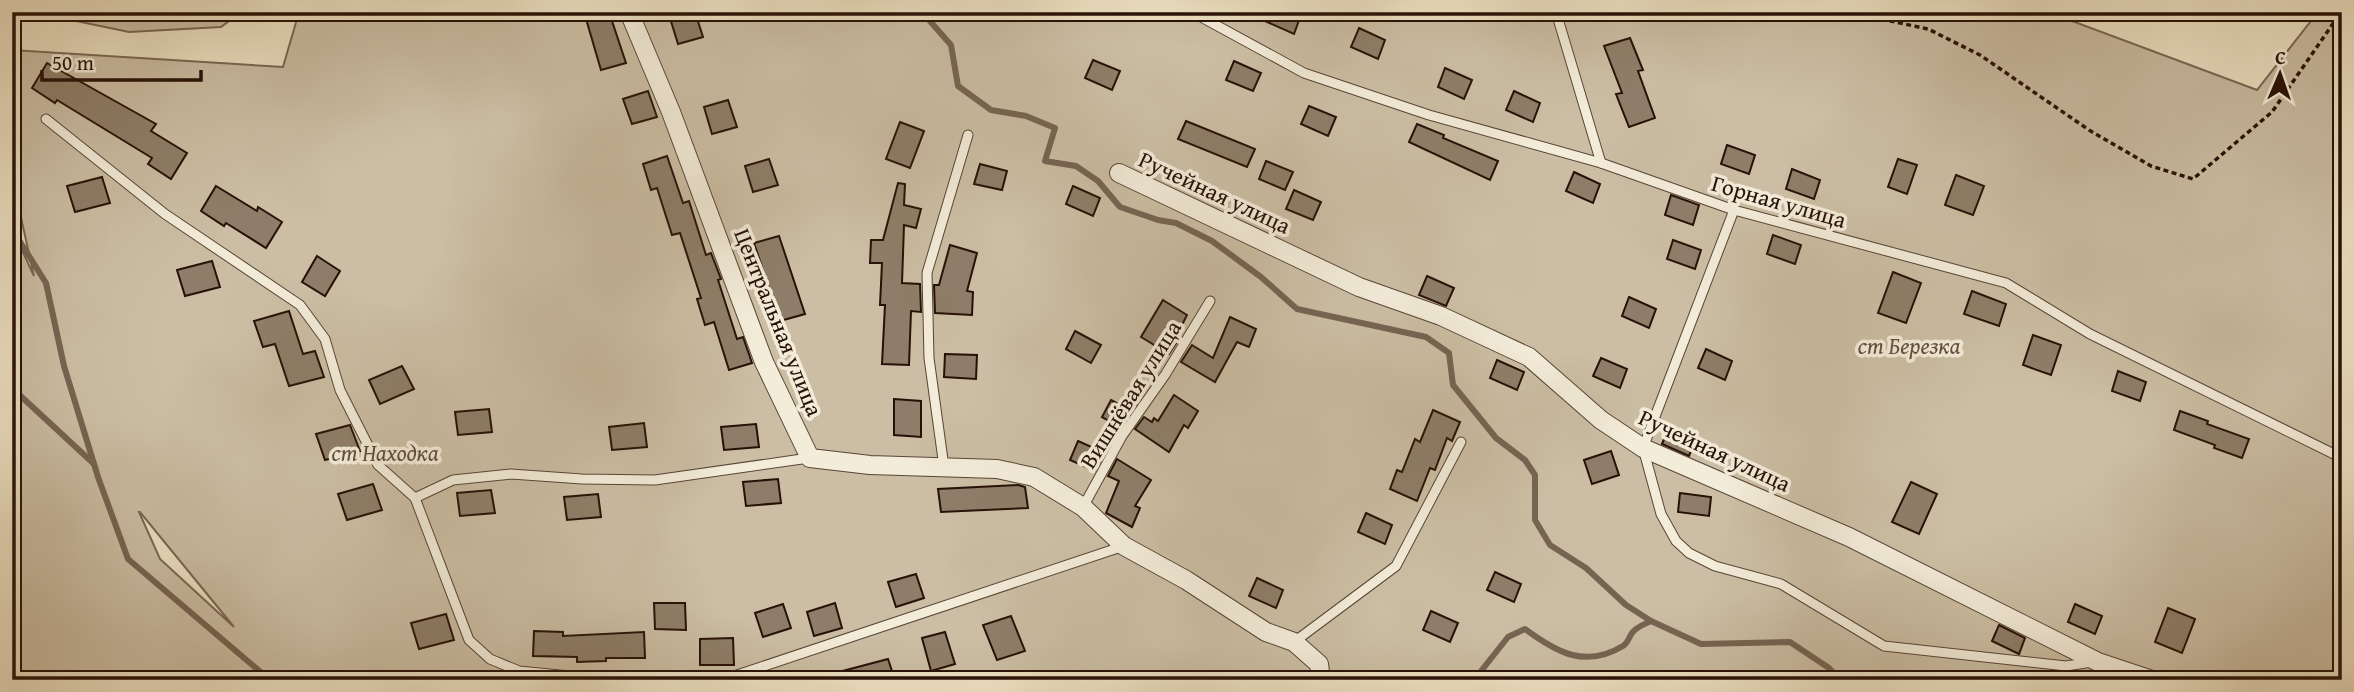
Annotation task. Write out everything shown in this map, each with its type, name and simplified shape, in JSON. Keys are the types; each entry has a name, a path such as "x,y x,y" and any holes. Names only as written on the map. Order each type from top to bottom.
{"street":[{"name":"Центральная улица","path":"629,12 671,112 764,362 810,458"},
{"name":"Ручейная улица","path":"1119,173 1359,287 1441,316 1529,357 1601,420 1643,449 1849,537 2098,662 2152,680"},
{"path":"810,458 870,465 997,469 1034,477 1083,507 1124,546 1186,580 1266,632 1294,642 1319,664 1321,680"}],"lane":[{"name":"Горная улица","path":"1192,12 1304,73 1429,115 1601,163 1734,210 2006,283 2090,334 2342,458"},
{"path":"1556,12 1601,163"},
{"path":"46,120 164,214 300,305 325,339 341,390 378,466 415,498 469,640 490,659 519,671 590,678 725,679 1124,546"},
{"path":"944,467 929,358 927,273 968,135"},
{"path":"1734,210 1643,449 1661,514 1676,541 1689,553 1715,566 1781,584 1884,646 2066,666 2098,662"},
{"name":"Вишнёвая улица","path":"1083,507 1122,436 1210,302"},
{"path":"1294,642 1396,566 1461,442"},
{"path":"415,498 453,480 488,476 511,474 655,480 810,458"}],"path":[{"path":"1848,12 1928,29 1980,55 2089,130 2151,166 2193,178 2273,112 2341,12"}],"green space":[{"path":"33,12 241,12 221,27 129,32"},
{"name":"ст Березка","path":"299,12 2048,12 2257,90 2318,12 2342,12 2342,680 12,680 12,229 34,276 12,177 12,50 283,67","holes":["140,512 234,627 160,559"]}],"building":[{"path":"584,12 609,12 626,63 601,70"},
{"path":"686,12 695,12 703,37 678,44 670,18"},
{"path":"1245,12 1302,12 1294,34"},
{"path":"1359,28 1385,40 1378,59 1351,47"},
{"path":"1630,38 1643,70 1638,71 1655,118 1629,127 1616,94 1622,93 1604,46"},
{"path":"1093,60 1120,71 1112,90 1085,78"},
{"path":"1234,61 1261,73 1253,91 1226,80"},
{"path":"47,63 156,124 151,131 187,153 171,179 148,164 152,158 57,100 55,103 32,88"},
{"path":"1445,68 1472,80 1464,99 1438,87"},
{"path":"648,91 657,117 632,124 623,99"},
{"path":"1514,91 1540,103 1533,122 1506,110"},
{"path":"728,100 737,127 712,134 704,107"},
{"path":"1309,106 1336,117 1328,136 1301,124"},
{"path":"1186,121 1255,149 1247,167 1178,139"},
{"path":"900,122 924,131 910,168 886,159"},
{"path":"1417,124 1498,161 1490,180 1409,142"},
{"path":"1727,145 1755,155 1749,174 1721,164"},
{"path":"667,156 683,203 689,201 706,255 711,253 721,279 718,280 737,339 743,337 752,363 729,370 714,322 705,325 697,299 701,298 680,233 672,235 657,188 651,190 643,164"},
{"path":"769,159 778,185 753,192 745,166"},
{"path":"1898,159 1917,165 1907,194 1888,187"},
{"path":"1266,161 1293,172 1285,190 1259,179"},
{"path":"980,164 1007,171 1002,190 974,184"},
{"path":"1792,169 1820,180 1814,199 1786,189"},
{"path":"1574,172 1600,184 1593,203 1566,191"},
{"path":"1956,175 1984,186 1973,215 1945,205"},
{"path":"102,177 110,203 75,212 67,186"},
{"path":"898,183 905,184 904,205 921,209 916,228 904,225 902,283 920,284 921,312 911,311 909,365 882,364 885,305 880,305 882,263 870,263 871,240 883,240"},
{"path":"216,186 257,211 258,207 282,222 266,248 201,211"},
{"path":"1073,186 1100,198 1093,216 1066,204"},
{"path":"1294,190 1321,202 1313,220 1286,209"},
{"path":"1671,195 1699,205 1693,225 1665,215"},
{"path":"1773,235 1801,245 1795,264 1767,254"},
{"path":"779,236 805,314 780,321 754,243"},
{"path":"1673,240 1701,250 1695,269 1667,259"},
{"path":"950,245 977,253 967,291 973,292 972,315 935,313 934,285 939,285"},
{"path":"317,256 340,271 325,296 302,282"},
{"path":"212,261 220,287 185,296 177,270"},
{"path":"1893,272 1921,283 1906,323 1878,313"},
{"path":"1427,276 1454,288 1446,306 1419,295"},
{"path":"1972,291 2006,304 1999,326 1964,314"},
{"path":"1629,297 1656,309 1649,328 1622,316"},
{"path":"1163,300 1187,315 1177,335 1180,337 1169,354 1141,337"},
{"path":"289,311 303,354 315,351 324,377 289,386 275,344 263,347 254,321"},
{"path":"1230,317 1256,329 1249,347 1237,342 1215,382 1181,362 1192,345 1213,358"},
{"path":"1075,331 1101,345 1091,363 1066,349"},
{"path":"2033,335 2061,345 2051,375 2023,365"},
{"path":"1706,349 1732,361 1725,380 1698,368"},
{"path":"945,354 977,355 976,379 944,377"},
{"path":"1601,358 1627,369 1620,388 1593,376"},
{"path":"1497,360 1524,372 1517,390 1490,378"},
{"path":"402,366 414,389 380,404 369,380"},
{"path":"2118,371 2146,382 2140,401 2112,391"},
{"path":"1174,395 1198,411 1188,428 1184,425 1169,452 1135,429 1144,417 1152,422 1154,418 1158,421"},
{"path":"894,399 921,401 921,437 894,435"},
{"path":"1111,400 1131,411 1120,427 1102,417"},
{"path":"489,409 492,432 458,435 455,412"},
{"path":"1433,410 1460,422 1452,441 1447,438 1435,470 1430,468 1417,501 1390,489 1397,470 1402,472 1415,439 1420,442"},
{"path":"2180,411 2249,439 2242,458 2174,430"},
{"path":"644,423 647,447 612,450 609,427"},
{"path":"756,424 759,447 724,450 721,427"},
{"path":"350,425 360,451 325,460 316,434"},
{"path":"1669,427 1696,439 1689,456 1662,444"},
{"path":"1078,441 1105,453 1095,471 1070,460"},
{"path":"1611,451 1619,475 1592,484 1584,460"},
{"path":"1117,459 1151,480 1135,506 1140,508 1132,527 1106,513 1119,481 1108,476"},
{"path":"778,479 781,503 746,506 743,482"},
{"path":"1911,482 1937,494 1919,534 1892,522"},
{"path":"373,484 382,510 347,520 338,494"},
{"path":"1018,485 1025,487 1028,508 941,512 938,489"},
{"path":"491,490 495,513 460,516 457,493"},
{"path":"1680,493 1711,497 1709,516 1678,512"},
{"path":"598,494 601,517 567,520 564,497"},
{"path":"1366,513 1392,525 1385,544 1358,532"},
{"path":"1495,572 1521,584 1514,602 1487,590"},
{"path":"916,574 924,598 896,607 888,582"},
{"path":"1257,578 1283,590 1276,608 1249,596"},
{"path":"654,603 685,603 686,630 655,629"},
{"path":"835,603 842,628 814,636 807,612"},
{"path":"783,604 791,628 763,637 755,613"},
{"path":"2075,604 2102,616 2095,634 2068,622"},
{"path":"2168,608 2195,619 2182,653 2155,642"},
{"path":"1431,611 1458,623 1450,642 1423,630"},
{"path":"446,614 454,640 419,649 411,623"},
{"path":"1011,616 1025,651 997,660 983,625"},
{"path":"1999,625 2025,638 2019,654 1992,641"},
{"path":"534,631 563,632 563,636 644,632 645,658 606,658 606,661 577,662 577,657 533,656"},
{"path":"945,632 955,664 931,671 922,638"},
{"path":"733,638 734,665 700,665 700,639"},
{"path":"888,659 895,680 832,680 831,674"}],"waterway":[{"path":"922,12 951,45 958,86 991,110 1026,116 1055,128 1045,161 1076,166 1098,181 1120,207 1176,223 1212,241 1261,277 1297,309 1426,337 1449,353 1453,385 1496,438 1525,460 1535,475 1535,520 1550,545 1586,568 1626,605 1651,621"},
{"path":"12,229 46,283 64,366 98,477 128,559 270,680"},
{"path":"12,388 93,463"},
{"path":"1474,680 1508,637 1525,629 1560,651 1583,657 1609,653 1623,646 1634,631 1651,621 1701,644 1790,642 1829,668 1839,680"}],"park label":[{"name":"ст Находка","path":"385,452"}]}
